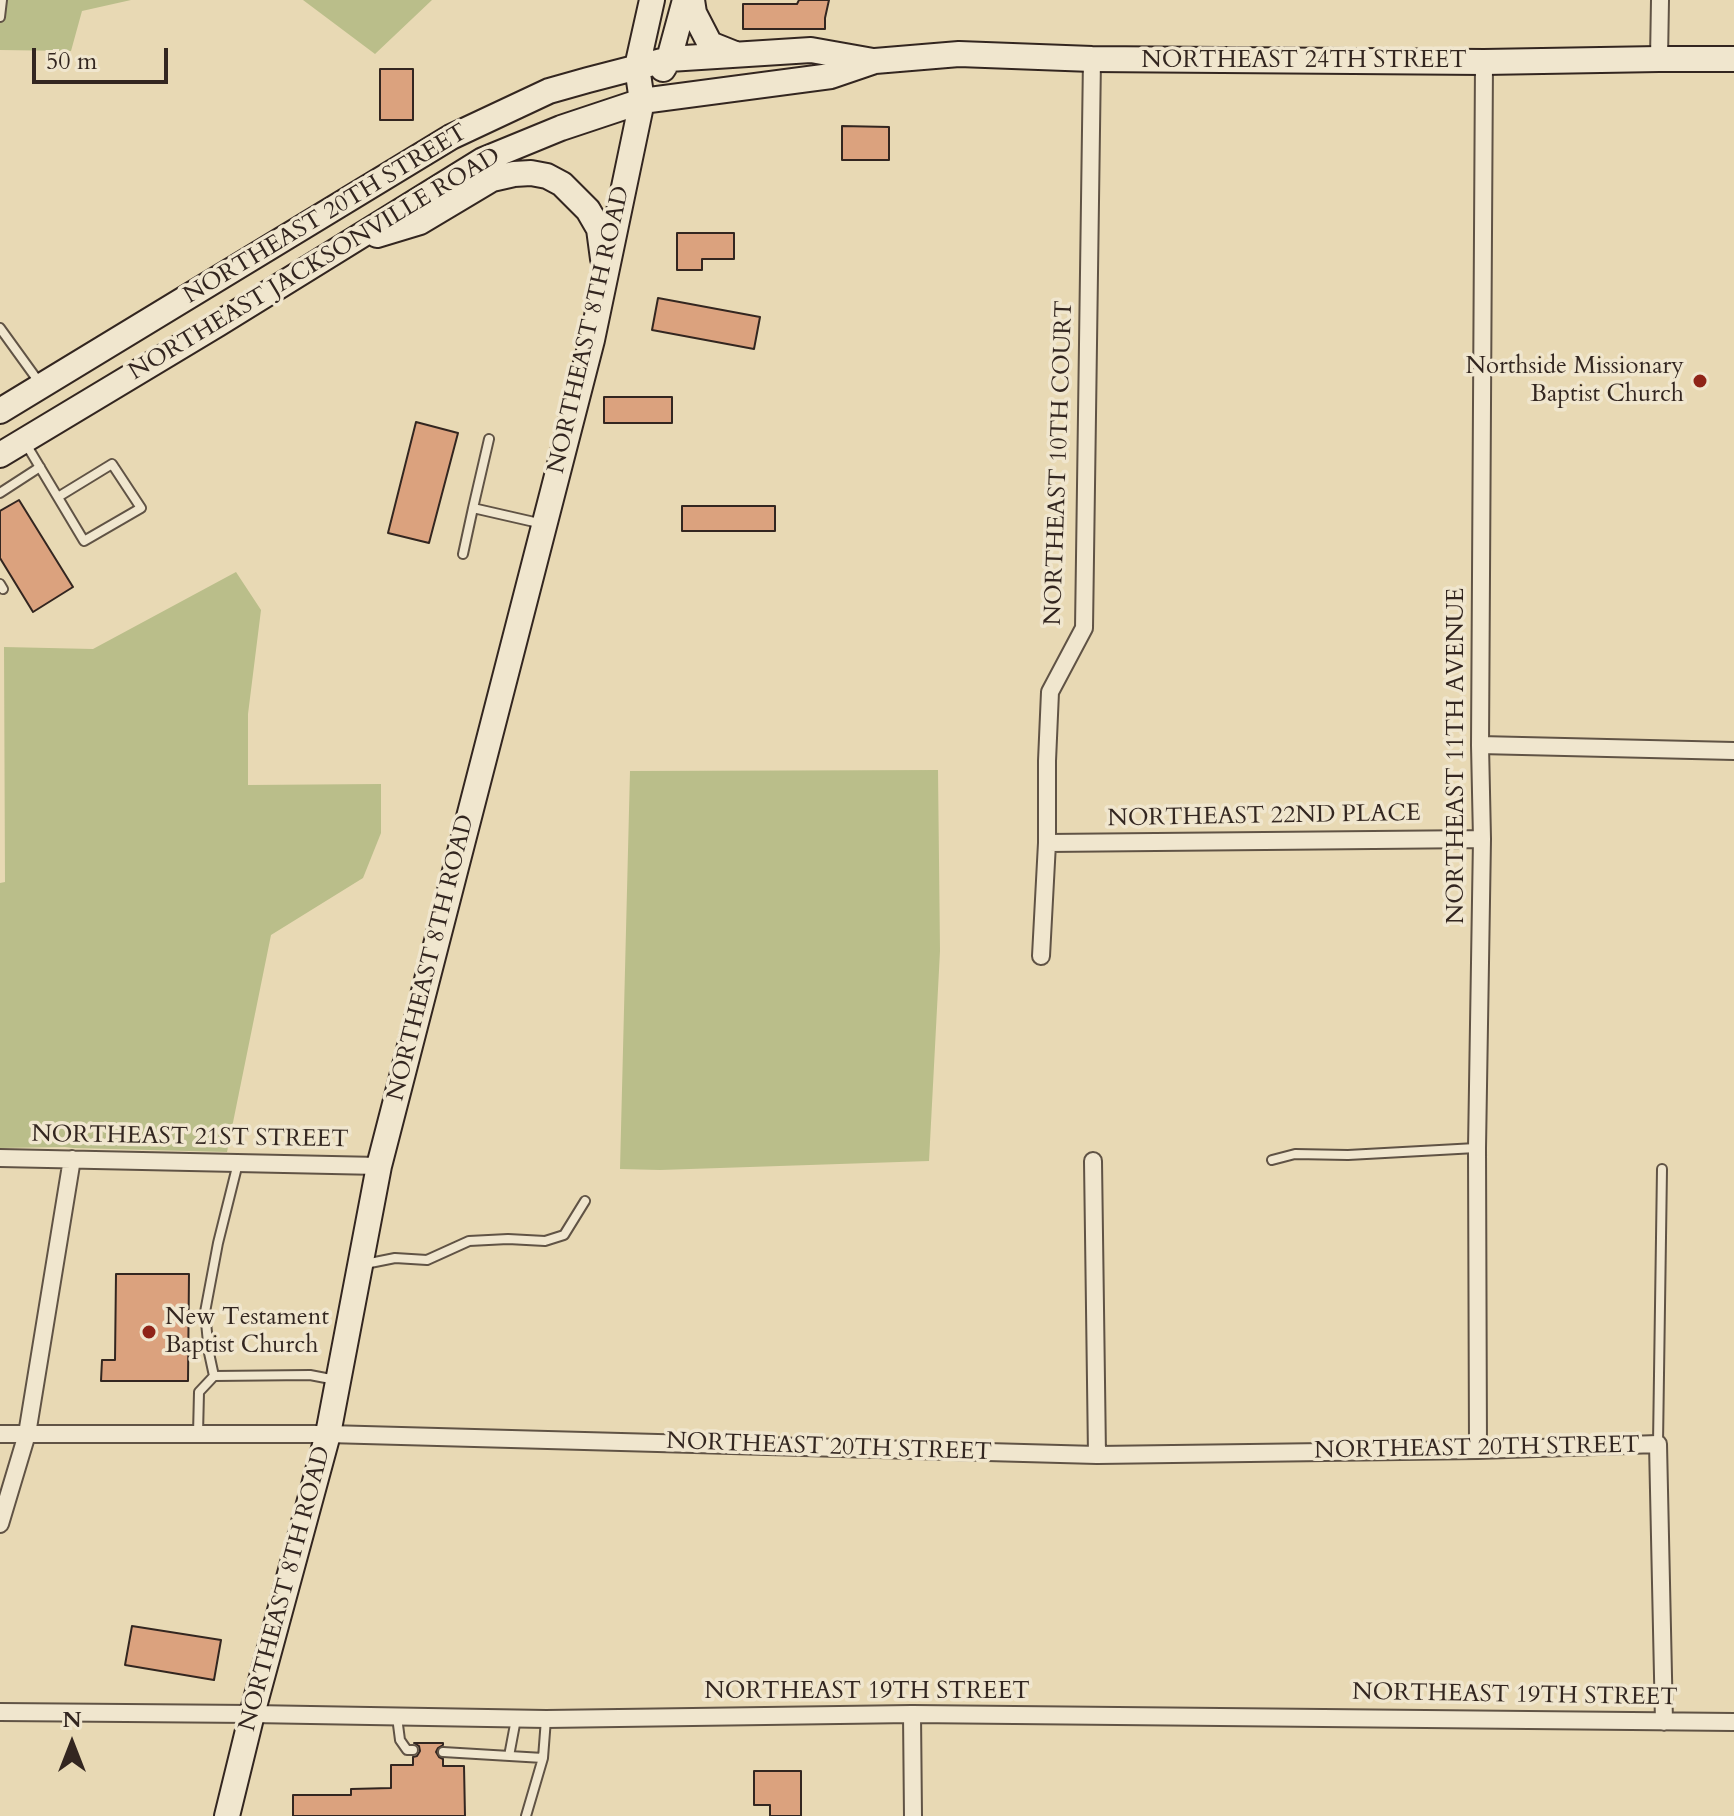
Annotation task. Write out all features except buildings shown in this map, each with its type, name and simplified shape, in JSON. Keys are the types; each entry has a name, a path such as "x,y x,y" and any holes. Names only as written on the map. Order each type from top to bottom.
{"main road":[{"path":"637,67 652,0"},
{"path":"669,59 685,0"},
{"path":"692,0 694,13 710,44 735,54"},
{"name":"NORTHEAST 24TH STREET","path":"669,59 811,50 875,61"},
{"name":"NORTHEAST 24TH STREET","path":"642,101 831,76 875,61 959,54 1092,59 1484,62 1734,59"},
{"name":"NORTHEAST 20TH STREET","path":"0,411 451,137 549,91 669,59"},
{"name":"NORTHEAST 8TH ROAD","path":"642,101 669,59"},
{"name":"NORTHEAST 8TH ROAD","path":"227,1816 328,1434 379,1166 592,340 642,101 637,67"},
{"name":"NORTHEAST JACKSONVILLE ROAD","path":"0,455 483,160 561,128 642,101"},
{"path":"344,245 420,222 492,179 531,173 547,176 562,184 591,214 599,229 604,287"},
{"path":"42,386 62,418"}],"street":[{"path":"1659,59 1660,0"},
{"name":"NORTHEAST 10TH COURT","path":"1041,956 1050,692 1084,628 1092,59"},
{"name":"NORTHEAST 11TH AVENUE","path":"1478,1450 1484,62"},
{"path":"1480,745 1734,751"},
{"name":"NORTHEAST 22ND PLACE","path":"1047,843 1482,839"},
{"name":"NORTHEAST 21ST STREET","path":"0,1158 379,1166"},
{"path":"0,1524 27,1434 72,1159"},
{"path":"1093,1161 1097,1455"},
{"name":"NORTHEAST 20TH STREET","path":"0,1435 328,1434 1097,1455 1478,1450 1658,1444"},
{"path":"1658,1444 1664,1722"},
{"name":"NORTHEAST 19TH STREET","path":"0,1712 546,1719 912,1714 1734,1722"},
{"path":"912,1714 913,1816"}],"lane":[{"path":"0,17 2,0"},
{"path":"0,328 42,386"},
{"path":"463,554 489,439"},
{"path":"24,440 84,541 141,508 112,464 58,497"},
{"path":"0,493 40,467"},
{"path":"473,508 544,524"},
{"path":"1272,1160 1295,1154 1348,1155 1477,1148"},
{"path":"214,1376 205,1312 238,1163"},
{"path":"1658,1444 1662,1169"},
{"path":"360,1265 395,1258 427,1260 469,1241 545,1241 564,1235 585,1201"},
{"path":"198,1434 199,1392 214,1376 310,1375 338,1381"},
{"path":"397,1716 400,1740 407,1750 413,1750"},
{"path":"509,1756 516,1718"},
{"path":"526,1816 543,1758 546,1719"},
{"path":"443,1752 543,1758"}],"green space":[{"path":"0,0 131,0 82,11 71,51 0,50"},
{"path":"303,0 432,0 375,54"},
{"path":"236,572 261,610 248,714 248,785 381,784 381,833 363,878 271,935 227,1152 0,1148 0,883 5,882 4,647 93,649"},
{"path":"938,770 940,951 929,1161 620,1169 630,771"}],"place":[{"name":"Northside Missionary Baptist Church","path":"1700,381"},
{"name":"New Testament Baptist Church","path":"149,1332"}]}
